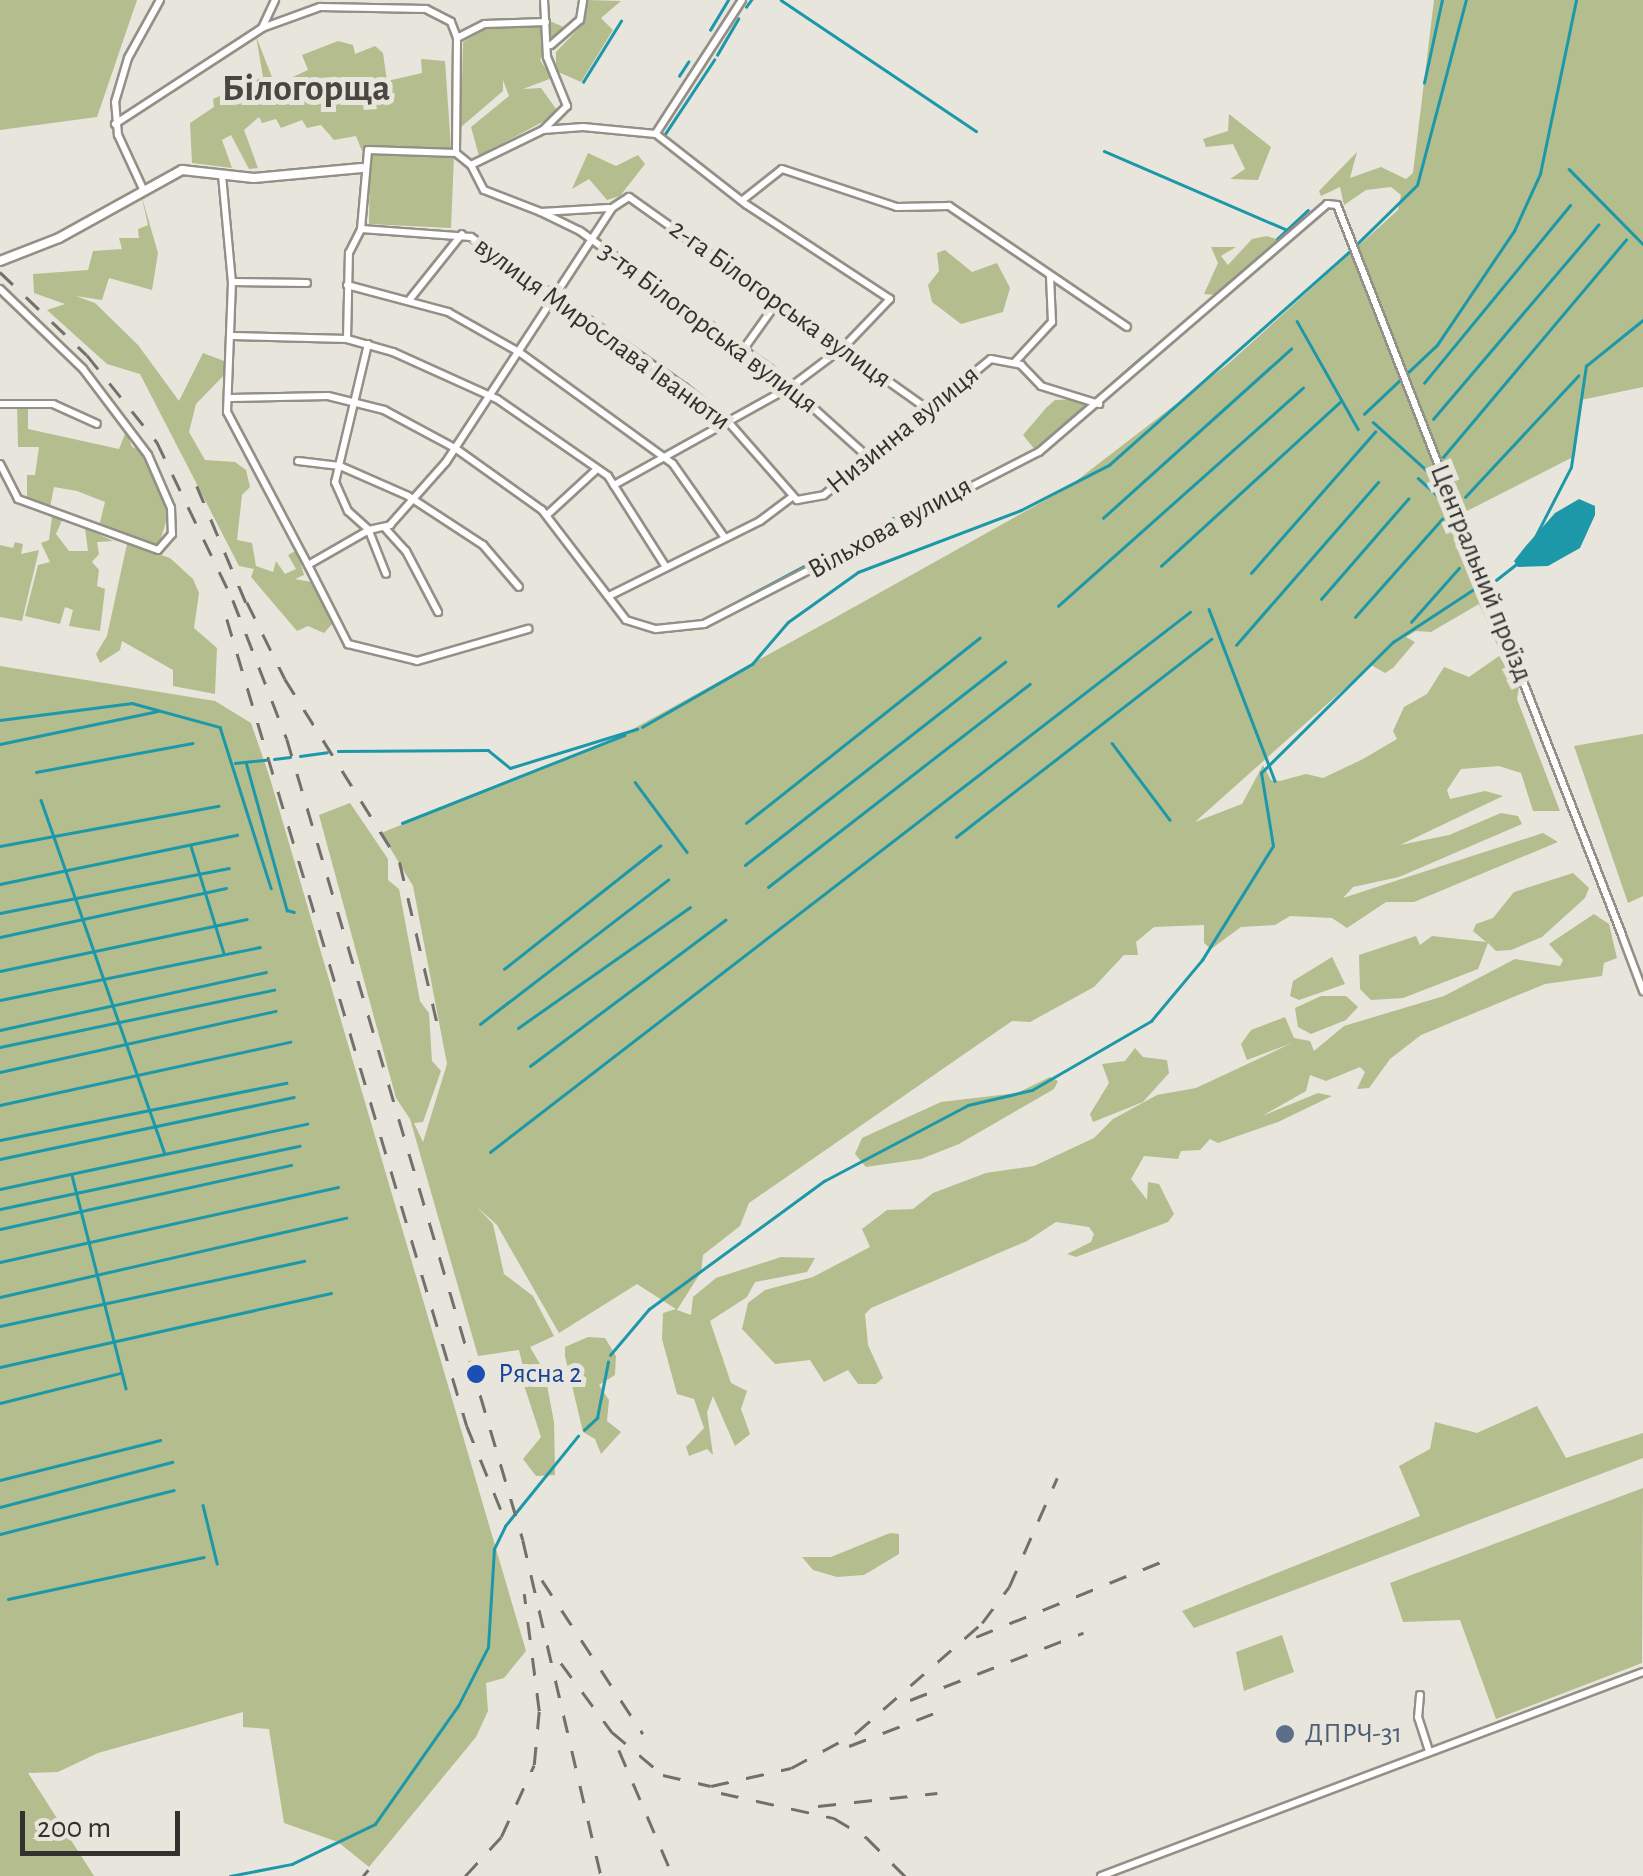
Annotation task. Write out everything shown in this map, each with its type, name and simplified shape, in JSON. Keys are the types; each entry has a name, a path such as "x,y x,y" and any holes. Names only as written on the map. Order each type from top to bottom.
{"street":[{"path":"143,188 115,124 123,70 160,0"},
{"path":"262,28 275,0"},
{"path":"471,165 543,130 567,106 550,74 544,0"},
{"path":"550,45 580,20 582,0"},
{"path":"656,134 742,0"},
{"path":"115,124 262,28 320,6 426,9 452,22 457,38 456,154 368,150 362,168 360,228 349,254 347,339"},
{"path":"457,38 485,24 546,22"},
{"path":"543,130 656,134 890,299 845,346 792,386 668,461 614,485"},
{"name":"3-тя Білогорська вулиця","path":"456,154 471,165 484,190 541,212 590,239 792,386 870,459"},
{"path":"0,261 59,238 143,188 182,170 254,178 362,168"},
{"path":"744,199 782,169 897,207 958,210 1128,327"},
{"path":"222,175 232,282 227,412 348,644 417,661 528,629"},
{"name":"2-га Білогорська вулиця","path":"612,208 629,198 845,346 930,411"},
{"name":"Вільхова вулиця","path":"354,399 455,448 547,516 626,620 647,628 720,619 1039,452 1327,204 1343,210"},
{"path":"541,212 612,208"},
{"path":"308,565 369,530 385,528 414,500 455,448 612,208"},
{"name":"Центральний проїзд","path":"1343,210 1404,387 1643,991"},
{"name":"вулиця Мирослава Іванюти","path":"360,228 462,234 554,295 731,425 791,498"},
{"path":"410,299 462,234"},
{"path":"1013,364 1052,322 1048,272"},
{"path":"232,282 307,283"},
{"path":"348,285 448,312 519,352 668,461 725,538"},
{"path":"0,289 83,369 148,455 172,508 172,534 158,550 18,499 0,464"},
{"path":"743,350 778,301"},
{"path":"232,336 347,339 368,344 487,396 598,468 614,485 666,567"},
{"path":"368,344 340,466 338,494 369,530 386,574"},
{"name":"Низинна вулиця","path":"791,498 814,500 991,359 1013,364 1041,386 1099,404"},
{"path":"230,398 354,399"},
{"path":"0,404 53,404 97,424"},
{"path":"298,461 340,466 414,500 482,544 519,587"},
{"path":"547,516 598,468"},
{"path":"608,596 725,538 791,498"},
{"path":"385,528 406,552 438,612"},
{"path":"1101,1876 1643,1672"},
{"path":"1420,1695 1418,1717 1429,1751"}],"green space":[{"path":"0,0 137,0 97,117 0,130"},
{"path":"587,0 621,1 601,18 613,30 581,82 556,71 556,52 583,24"},
{"path":"1434,0 1643,0 1643,387 1581,400 1575,456 1463,513 1493,586 1484,592 1503,641 1499,649 1479,604 1431,632 1416,631 1406,637 1415,642 1393,668 1385,673 1371,665 1195,822 1242,804 1263,765 1271,780 1280,781 1306,774 1323,778 1363,759 1397,739 1393,731 1404,707 1427,694 1444,667 1469,677 1499,656 1519,687 1517,699 1560,811 1533,811 1521,773 1499,766 1461,769 1447,790 1450,799 1485,791 1503,796 1400,845 1449,835 1501,813 1518,816 1522,824 1399,877 1353,887 1343,898 1543,833 1558,842 1414,902 1386,902 1347,928 1332,918 1290,916 1275,925 1241,927 1211,949 1204,943 1204,925 1154,927 1136,942 1138,955 1124,955 1094,987 1030,1022 1012,1021 749,1203 740,1226 703,1255 701,1272 677,1310 691,1315 693,1297 716,1278 781,1257 815,1258 807,1272 755,1282 747,1297 710,1321 731,1383 747,1391 741,1409 750,1434 735,1446 713,1396 707,1412 713,1455 707,1449 689,1456 686,1447 704,1428 694,1399 677,1394 662,1339 663,1313 676,1309 637,1284 559,1333 497,1225 477,1207 493,1224 504,1274 533,1296 554,1336 530,1347 540,1364 532,1367 523,1367 519,1350 478,1356 410,1119 396,1098 319,815 350,803 388,859 388,880 399,889 420,1001 429,1013 432,1061 441,1071 423,1122 414,1123 423,1142 447,1064 413,886 381,833 613,740 829,621 1067,488 1228,364 1398,210 1401,195 1391,187 1366,190 1344,205 1340,187 1321,196 1319,191 1357,152 1350,178 1381,167 1406,179 1413,173"},
{"path":"552,22 566,28 540,60 552,78 523,89 541,88 559,113 479,156 471,127 509,96 503,80 503,91 461,127 463,42 491,26"},
{"path":"256,36 275,85 308,70 302,55 338,41 353,45 355,54 375,46 383,53 387,81 422,73 421,59 445,61 451,148 362,151 356,136 334,140 321,125 307,128 302,120 281,128 276,119 262,123 259,117 244,130 258,168 249,169 231,135 222,140 232,168 192,163 190,123 214,107 213,99 263,77"},
{"path":"1229,114 1271,147 1258,180 1230,179 1245,169 1233,144 1206,147 1203,139 1228,131"},
{"path":"370,152 454,156 451,228 369,224"},
{"path":"588,153 616,166 638,155 645,164 620,196 607,200 589,179 572,189"},
{"path":"141,194 158,253 152,290 109,278 102,300 76,296 95,303 138,345 179,401 203,353 224,361 226,373 196,404 189,432 205,460 235,462 246,470 250,487 242,495 237,540 252,543 256,566 273,572 276,561 285,574 296,569 288,555 297,550 304,575 295,579 311,582 333,623 324,633 308,626 297,631 251,577 254,569 239,566 140,374 107,364 47,310 65,304 34,293 33,274 88,270 93,251 122,249 119,238 139,238 138,229 148,225"},
{"path":"1267,236 1282,241 1218,295 1204,294 1218,263 1211,247 1236,247 1221,256 1228,265 1252,239"},
{"path":"945,250 972,272 997,263 1010,288 1003,312 961,324 932,302 928,285 939,271 937,253"},
{"path":"1082,399 1089,405 1036,451 1023,435 1046,408 1055,400"},
{"path":"28,403 28,429 119,449 126,431 132,447 144,451 169,511 159,545 99,526 105,502 77,491 54,487 50,507 27,497 27,475 35,475 39,447 18,447 17,404"},
{"path":"52,517 63,518 56,534 69,551 88,551 85,528 113,541 97,542 99,554 92,562 99,570 97,586 105,589 100,631 69,626 73,610 65,607 60,624 25,616 38,565 50,562 41,543 49,540"},
{"path":"15,542 23,544 21,554 39,550 22,621 0,617 0,545 13,548"},
{"path":"127,544 170,558 193,579 199,593 194,628 217,648 215,694 173,686 173,670 122,641 120,650 100,663 96,654 107,636"},
{"path":"0,666 215,701 251,723 269,775 526,1651 504,1678 486,1683 488,1711 476,1737 369,1867 338,1842 284,1823 269,1729 243,1727 243,1712 98,1753 58,1772 28,1773 94,1876 0,1876"},
{"path":"1643,734 1643,896 1628,903 1574,746"},
{"path":"1573,873 1589,888 1585,898 1542,937 1511,950 1496,951 1488,943 1478,969 1403,998 1371,1000 1360,989 1359,955 1416,936 1420,945 1432,936 1486,942 1473,931 1476,924 1493,918 1514,892"},
{"path":"1594,914 1609,924 1617,958 1604,963 1602,976 1545,984 1421,1035 1390,1059 1369,1088 1357,1089 1365,1072 1360,1067 1326,1081 1310,1075 1306,1091 1262,1116 1318,1093 1332,1096 1278,1122 1218,1143 1210,1139 1200,1150 1181,1151 1178,1159 1144,1156 1131,1179 1147,1200 1148,1182 1159,1184 1174,1214 1168,1222 1076,1257 1067,1254 1091,1242 1094,1234 1089,1227 1056,1222 1027,1241 871,1308 865,1314 868,1345 883,1378 876,1384 858,1384 848,1370 824,1382 810,1360 775,1364 742,1329 748,1303 765,1290 813,1277 870,1247 862,1229 887,1210 913,1209 933,1193 986,1173 1034,1166 1094,1138 1113,1119 1157,1095 1196,1088 1292,1043 1247,1060 1241,1044 1251,1030 1285,1017 1294,1038 1310,1041 1314,1051 1344,1026 1444,996 1515,959 1560,966 1563,960 1549,944"},
{"path":"1332,957 1345,984 1299,1000 1290,996 1293,981"},
{"path":"1321,996 1346,996 1358,1007 1346,1020 1311,1034 1298,1027 1295,1008"},
{"path":"1135,1048 1143,1057 1167,1060 1169,1073 1143,1102 1093,1122 1090,1114 1109,1083 1102,1064 1125,1061"},
{"path":"1050,1077 1058,1081 1054,1089 959,1144 921,1159 866,1167 855,1154 862,1138 941,1102 1017,1093"},
{"path":"588,1337 605,1338 616,1356 615,1375 599,1385 609,1400 607,1421 621,1432 601,1454 595,1439 583,1432 565,1356 565,1347"},
{"path":"536,1369 546,1380 554,1422 555,1475 536,1476 523,1459 541,1437 521,1376"},
{"path":"1537,1406 1566,1458 1643,1433 1643,1458 1194,1628 1182,1611 1420,1516 1399,1466 1430,1449 1435,1422 1477,1433"},
{"path":"1643,1488 1642,1663 1496,1719 1460,1620 1403,1622 1390,1583"},
{"path":"890,1533 899,1534 899,1554 864,1575 837,1577 813,1570 802,1557 831,1557"},
{"path":"1282,1635 1294,1672 1244,1691 1236,1652"}],"water":[{"path":"1579,499 1595,506 1595,515 1580,548 1548,566 1518,567 1514,561 1555,513"}],"waterway":[{"path":"710,30 728,0"},
{"path":"746,7 751,0"},
{"path":"781,0 976,131"},
{"path":"1424,83 1442,0"},
{"path":"1357,244 1417,185 1466,0"},
{"path":"1364,414 1437,345 1514,231 1540,174 1576,0"},
{"path":"717,55 738,19"},
{"path":"583,82 621,21"},
{"path":"665,134 714,60"},
{"path":"679,76 688,62"},
{"path":"1104,151 1287,230"},
{"path":"1569,169 1643,244"},
{"path":"1424,383 1570,205"},
{"path":"1277,239 1308,210"},
{"path":"1433,419 1598,225"},
{"path":"1443,457 1626,240"},
{"path":"642,727 752,664 788,622 858,572 1021,510 1109,465 1351,250"},
{"path":"1532,543 1571,467 1586,366 1643,320"},
{"path":"1297,321 1358,429"},
{"path":"1103,518 1291,349"},
{"path":"1094,399 1143,356"},
{"path":"1465,497 1578,376"},
{"path":"1058,606 1303,388"},
{"path":"1161,566 1340,402"},
{"path":"1037,448 1089,403"},
{"path":"1373,422 1433,476"},
{"path":"1251,573 1375,432"},
{"path":"1418,478 1445,502"},
{"path":"1236,645 1378,482"},
{"path":"1321,599 1408,499"},
{"path":"842,546 926,500"},
{"path":"1355,617 1442,519"},
{"path":"720,611 834,550"},
{"path":"1496,580 1519,562"},
{"path":"1411,622 1459,568"},
{"path":"610,1355 649,1309 824,1181 968,1105 1032,1090 1151,1021 1202,960 1273,846 1261,773 1393,642 1480,585"},
{"path":"1209,609 1275,781"},
{"path":"490,1152 1190,612"},
{"path":"746,823 979,638"},
{"path":"956,837 1211,639"},
{"path":"745,865 1005,662"},
{"path":"768,887 1030,684"},
{"path":"0,720 132,703 220,727 271,888"},
{"path":"0,744 158,711"},
{"path":"338,751 488,750 510,768 637,729"},
{"path":"402,823 624,735"},
{"path":"36,772 192,743"},
{"path":"1112,743 1170,820"},
{"path":"300,756 327,752"},
{"path":"274,759 290,757"},
{"path":"235,763 266,760"},
{"path":"246,762 287,910 294,912"},
{"path":"635,782 687,852"},
{"path":"41,800 165,1154"},
{"path":"0,846 218,806"},
{"path":"0,884 237,835"},
{"path":"191,846 224,953"},
{"path":"504,969 660,846"},
{"path":"0,913 229,868"},
{"path":"480,1024 668,880"},
{"path":"0,937 226,888"},
{"path":"518,1028 690,907"},
{"path":"0,971 247,919"},
{"path":"530,1066 725,920"},
{"path":"0,1000 260,947"},
{"path":"0,1030 266,972"},
{"path":"0,1047 274,990"},
{"path":"0,1072 275,1011"},
{"path":"0,1105 290,1042"},
{"path":"0,1140 286,1083"},
{"path":"0,1159 294,1097"},
{"path":"0,1189 307,1124"},
{"path":"0,1209 299,1146"},
{"path":"0,1229 291,1165"},
{"path":"72,1175 126,1388"},
{"path":"0,1262 338,1187"},
{"path":"0,1297 346,1218"},
{"path":"0,1326 304,1261"},
{"path":"0,1367 331,1293"},
{"path":"584,1430 597,1418 608,1362"},
{"path":"0,1403 120,1373"},
{"path":"230,1876 292,1864 375,1824 458,1706 488,1647 494,1549 505,1526 578,1436"},
{"path":"0,1480 160,1440"},
{"path":"0,1507 172,1462"},
{"path":"0,1534 174,1490"},
{"path":"203,1505 217,1563"},
{"path":"8,1599 204,1557"}],"railway":[{"path":"0,272 87,355 157,442 233,600 287,739 523,1540 601,1876"},
{"path":"197,486 249,610"},
{"path":"247,602 285,679 400,863 439,1030"},
{"path":"227,619 467,1426 502,1512"},
{"path":"561,1663 612,1732 663,1775 711,1786 791,1768 856,1733 982,1623 1009,1587 1057,1478"},
{"path":"976,1637 1161,1562"},
{"path":"542,1580 643,1734"},
{"path":"465,1876 501,1837 534,1765 539,1711 524,1594"},
{"path":"910,1700 1083,1633"},
{"path":"849,1746 937,1712"},
{"path":"619,1750 673,1876"},
{"path":"721,1793 834,1818 867,1838 905,1876"},
{"path":"818,1806 937,1793"},
{"path":"363,1876 368,1870"}],"place":[{"name":"Рясна 2","path":"476,1374"},
{"name":"ДПРЧ-31","path":"1285,1734"}],"district":[{"name":"Білогорща","path":"306,90"}]}
